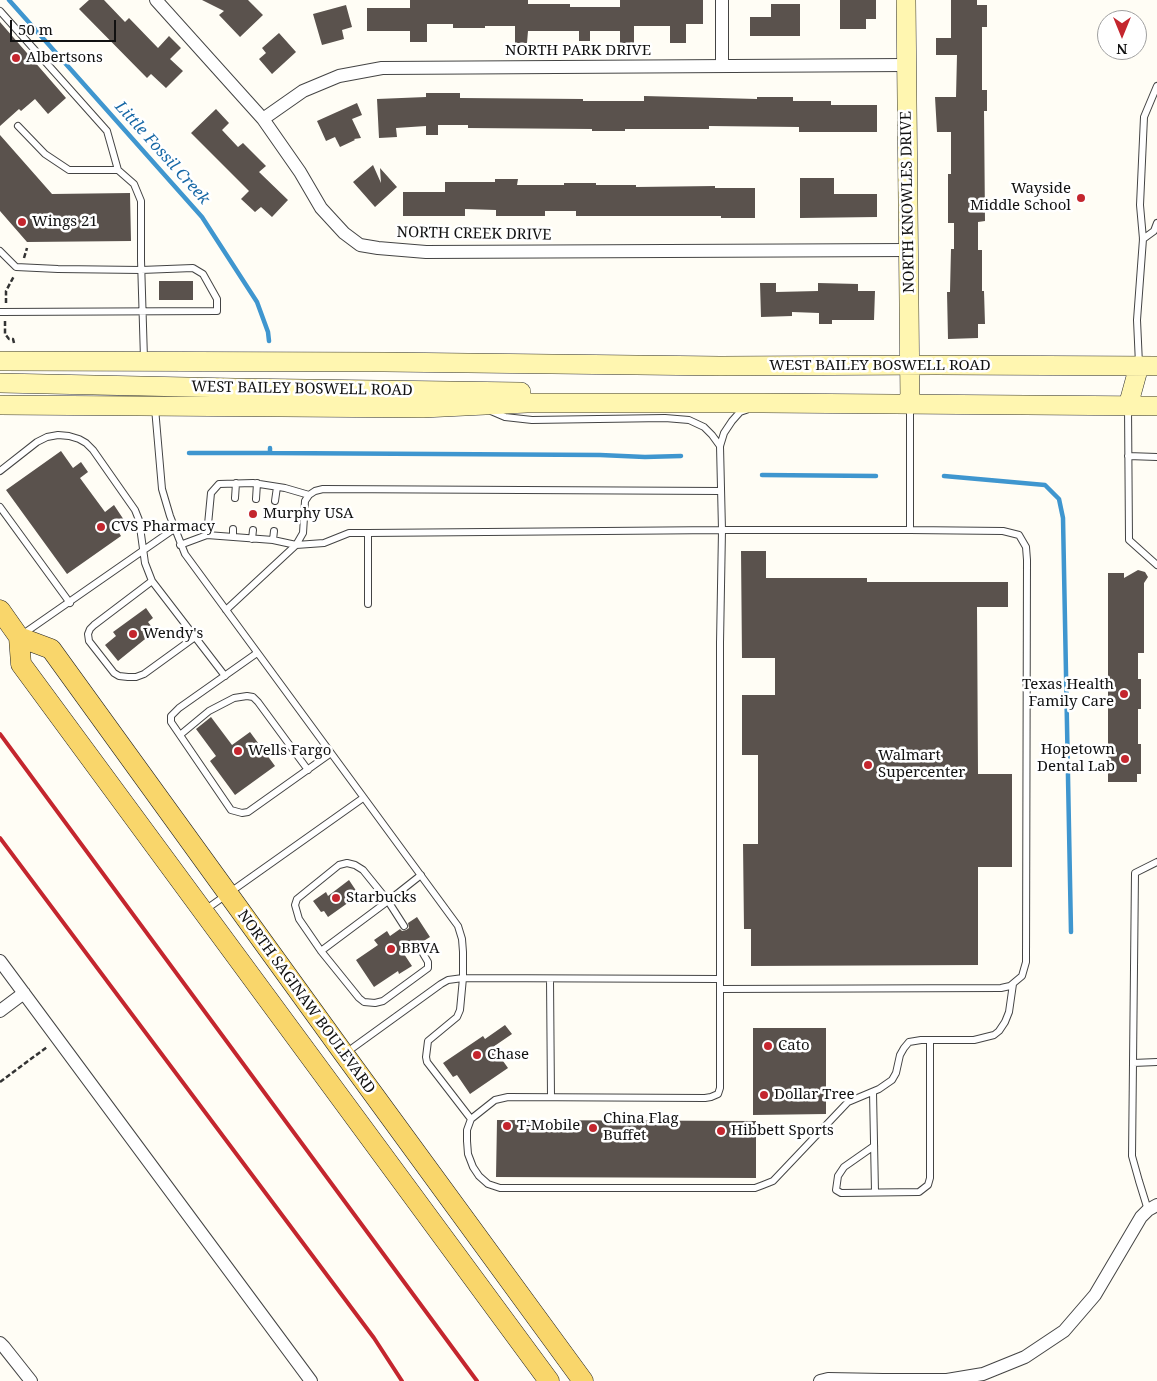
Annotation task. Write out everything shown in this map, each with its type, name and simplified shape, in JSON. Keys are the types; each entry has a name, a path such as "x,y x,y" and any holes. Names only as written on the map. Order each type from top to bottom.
{"main road":[{"name":"NORTH KNOWLES DRIVE","path":"906,0 910,404"},
{"name":"WEST BAILEY BOSWELL ROAD","path":"0,361 375,362 720,366 1148,366"},
{"name":"WEST BAILEY BOSWELL ROAD","path":"0,383 538,373 602,365"},
{"path":"1128,406 1148,366"},
{"name":"WEST BAILEY BOSWELL ROAD","path":"0,372 538,392 604,403"},
{"name":"WEST BAILEY BOSWELL ROAD","path":"0,405 423,408 527,403 763,403 1157,406"},
{"path":"0,610 19,637"},
{"name":"NORTH SAGINAW BOULEVARD","path":"549,1381 20,664 19,637 51,649 583,1381"}],"street":[{"name":"NORTH CREEK DRIVE","path":"156,0 263,119 300,172 321,208 344,233 360,245 426,252 909,250"},
{"path":"722,0 722,66"},
{"name":"NORTH PARK DRIVE","path":"263,119 302,91 339,76 382,68 906,65"},
{"path":"0,961 311,1381"},
{"path":"0,1011 24,993"},
{"path":"820,1381 828,1379 947,1380 983,1374 1025,1357 1064,1331 1095,1295 1141,1217 1153,1207"},
{"path":"0,1343 31,1381"}],"lane":[{"path":"0,11 107,131 118,170 134,184 141,201 144,362"},
{"path":"1148,366 1138,320 1138,293 1143,239 1140,205 1144,117 1157,86"},
{"path":"18,126 45,154 69,170 118,170"},
{"path":"1143,239 1154,231 1157,223"},
{"path":"0,252 16,267 141,270 193,268 203,274 217,299 217,311 3,312"},
{"path":"763,403 740,412 724,433 720,446 722,530 720,643 720,1088 718,1094 705,1098 508,1097 495,1100 471,1119 466,1141 468,1154 479,1176 488,1184 500,1188 755,1188 773,1181 848,1102 873,1092 892,1080 896,1073 900,1055 909,1042 920,1040 974,1040 994,1035 1005,1022 1009,1012 1013,984"},
{"path":"910,404 910,530"},
{"path":"155,406 162,489 184,554 458,926 462,939 463,978 460,1010 457,1016 428,1041 426,1057 427,1062 471,1119"},
{"path":"477,406 505,417 532,420 665,418 689,420 704,427 720,446"},
{"path":"1128,406 1129,540 1157,565"},
{"path":"0,471 37,442 47,437 69,436 79,439 93,450 135,510 139,520 145,563 152,581 225,676"},
{"path":"1128,456 1157,457"},
{"path":"235,498 236,483"},
{"path":"207,535 211,493 219,484 257,483 309,495"},
{"path":"256,500 257,483"},
{"path":"276,501 277,487"},
{"path":"226,610 296,544 303,533 305,501 309,495 323,489 720,492"},
{"path":"0,507 70,603"},
{"path":"232,537 233,528"},
{"path":"19,637 174,529"},
{"path":"252,539 253,530"},
{"path":"180,545 207,535 272,540 296,544 324,543 349,533 910,530 1003,531 1019,535 1026,547 1026,962 1022,976 1013,984 1001,988 720,989"},
{"path":"272,540 274,531"},
{"path":"368,533 368,604"},
{"path":"152,581 90,629 88,634 89,641 114,673 119,676 128,677 144,674 195,636"},
{"path":"257,653 179,708 171,716 171,722 231,810 242,813 248,812 331,753"},
{"path":"180,735 209,711 234,698 253,697 308,770"},
{"path":"203,912 363,798"},
{"path":"1153,1207 1139,1181 1132,1156 1135,873 1157,862"},
{"path":"404,926 388,901 363,870 355,865 339,865 297,899 295,905 299,919 321,951 364,1002 375,1003 383,1001 428,968 428,962 418,945"},
{"path":"321,951 421,875"},
{"path":"344,1054 448,980 463,978 550,978 720,980"},
{"path":"550,978 551,1097"},
{"path":"874,1146 844,1167 838,1176 836,1190 840,1193 919,1192 928,1185 930,1178 930,1040"},
{"path":"1133,1063 1157,1062"},
{"path":"873,1092 875,1192"}],"path":[{"path":"14,343 13,339 9,339 5,334 3,312 6,290 27,248"},
{"path":"0,1082 58,1039"}],"building":[{"path":"89,0 104,0 125,22 129,18 158,48 169,36 181,48 170,59 183,71 166,88 151,74 147,78 79,9"},
{"path":"202,0 248,0 263,15 240,37 219,15 224,11"},
{"path":"410,0 528,0 528,4 570,4 570,7 620,7 620,0 703,0 703,24 686,24 686,43 670,43 670,26 634,26 634,43 620,43 620,31 590,31 590,41 579,41 579,31 528,31 527,43 515,43 515,26 453,28 453,24 427,24 427,42 410,42 410,31 367,31 367,8 410,8"},
{"path":"840,0 876,0 876,19 866,19 866,29 840,29"},
{"path":"951,0 977,0 977,5 987,5 987,27 982,27 982,90 987,90 987,111 984,111 985,221 978,222 978,250 982,250 982,291 984,291 985,324 978,324 978,338 948,339 947,292 950,292 951,249 954,249 954,223 948,223 948,174 951,174 951,132 937,132 935,97 956,97 957,55 936,55 936,38 951,38"},
{"path":"771,4 800,4 800,36 750,36 750,17 771,17"},
{"path":"346,5 352,27 342,30 344,39 322,45 313,14"},
{"name":"Albertsons","path":"0,22 66,98 48,114 35,99 21,111 19,109 0,126"},
{"path":"279,33 296,52 272,74 259,59 266,53 262,48"},
{"path":"426,93 460,93 460,98 583,99 583,101 644,101 644,96 757,99 757,97 793,97 793,101 831,101 831,105 877,105 877,132 799,132 799,127 709,126 709,129 592,131 592,129 468,128 468,125 438,125 438,135 426,135 426,126 396,128 397,137 379,138 377,99 426,97"},
{"path":"357,103 362,115 352,119 361,138 354,139 340,147 335,137 326,141 317,121"},
{"path":"216,109 229,123 222,130 238,147 243,143 266,166 259,172 288,200 272,217 261,207 255,212 241,199 249,191 191,133"},
{"path":"0,135 52,194 130,193 131,241 27,242 0,211"},
{"path":"373,165 381,183 380,168 397,187 375,207 353,182"},
{"path":"800,178 834,178 834,194 877,194 877,217 800,218"},
{"path":"495,179 518,179 517,185 596,183 596,185 636,185 636,187 715,186 715,188 755,188 755,218 721,218 721,216 576,216 576,211 545,211 545,216 496,216 496,210 465,209 465,216 403,216 403,192 445,192 445,182 495,182"},
{"path":"159,281 193,281 193,300 159,300"},
{"path":"760,283 776,283 776,292 818,291 818,283 858,284 858,291 875,291 874,320 832,320 832,324 819,324 819,313 792,312 792,316 761,317"},
{"name":"CVS Pharmacy","path":"61,451 73,468 81,462 88,472 80,478 105,512 114,505 124,520 115,526 121,536 67,574 6,490"},
{"name":"Walmart Supercenter","path":"741,551 766,551 766,578 867,578 867,582 1008,582 1008,607 977,607 978,774 1012,774 1012,867 978,867 978,965 751,966 751,929 744,929 743,844 758,844 758,755 742,755 742,695 775,695 775,658 742,658"},
{"path":"1138,570 1145,572 1148,577 1144,583 1144,653 1138,653 1138,679 1141,679 1141,709 1138,709 1138,744 1141,744 1141,774 1137,774 1137,782 1108,782 1108,573 1124,573 1124,578"},
{"name":"Wendy's","path":"146,608 153,618 148,622 155,631 118,661 105,645 116,636 113,632"},
{"name":"Wells Fargo","path":"211,717 232,745 250,732 275,766 235,795 210,761 216,756 196,729"},
{"name":"Starbucks","path":"349,880 359,895 328,917 324,911 321,912 313,901 326,892 328,896"},
{"name":"BBVA","path":"417,917 430,937 422,942 415,941 414,947 404,954 412,966 399,974 398,971 374,987 356,960 378,945 374,940 387,931 390,936 400,929 402,931 406,930 409,928 408,923"},
{"name":"Chase","path":"505,1025 512,1034 493,1047 508,1068 470,1094 457,1075 453,1077 443,1063 483,1036 485,1039"},
{"path":"753,1028 826,1028 826,1114 753,1115"},
{"path":"497,1120 756,1121 756,1178 496,1177"}],"waterway":[{"name":"Little Fossil Creek","path":"9,0 202,217 257,302 268,332 269,341"},
{"path":"270,448 270,453 681,456"},
{"path":"189,453 270,453"},
{"path":"762,475 876,476"},
{"path":"944,476 1045,485 1059,499 1063,518 1071,932"}],"railway":[{"path":"0,734 477,1381"},
{"path":"0,838 374,1338 402,1381"}],"place":[{"name":"Albertsons","path":"16,58"},
{"name":"Wayside Middle School","path":"1081,198"},
{"name":"Wings 21","path":"22,222"},
{"name":"Murphy USA","path":"253,514"},
{"name":"CVS Pharmacy","path":"101,527"},
{"name":"Wendy's","path":"133,634"},
{"name":"Texas Health Family Care","path":"1124,694"},
{"name":"Wells Fargo","path":"238,751"},
{"name":"Hopetown Dental Lab","path":"1125,759"},
{"name":"Walmart Supercenter","path":"868,765"},
{"name":"Starbucks","path":"336,898"},
{"name":"BBVA","path":"391,949"},
{"name":"Cato","path":"768,1046"},
{"name":"Chase","path":"477,1055"},
{"name":"Dollar Tree","path":"764,1095"},
{"name":"T-Mobile","path":"507,1126"},
{"name":"China Flag Buffet","path":"593,1128"},
{"name":"Hibbett Sports","path":"721,1131"}]}
